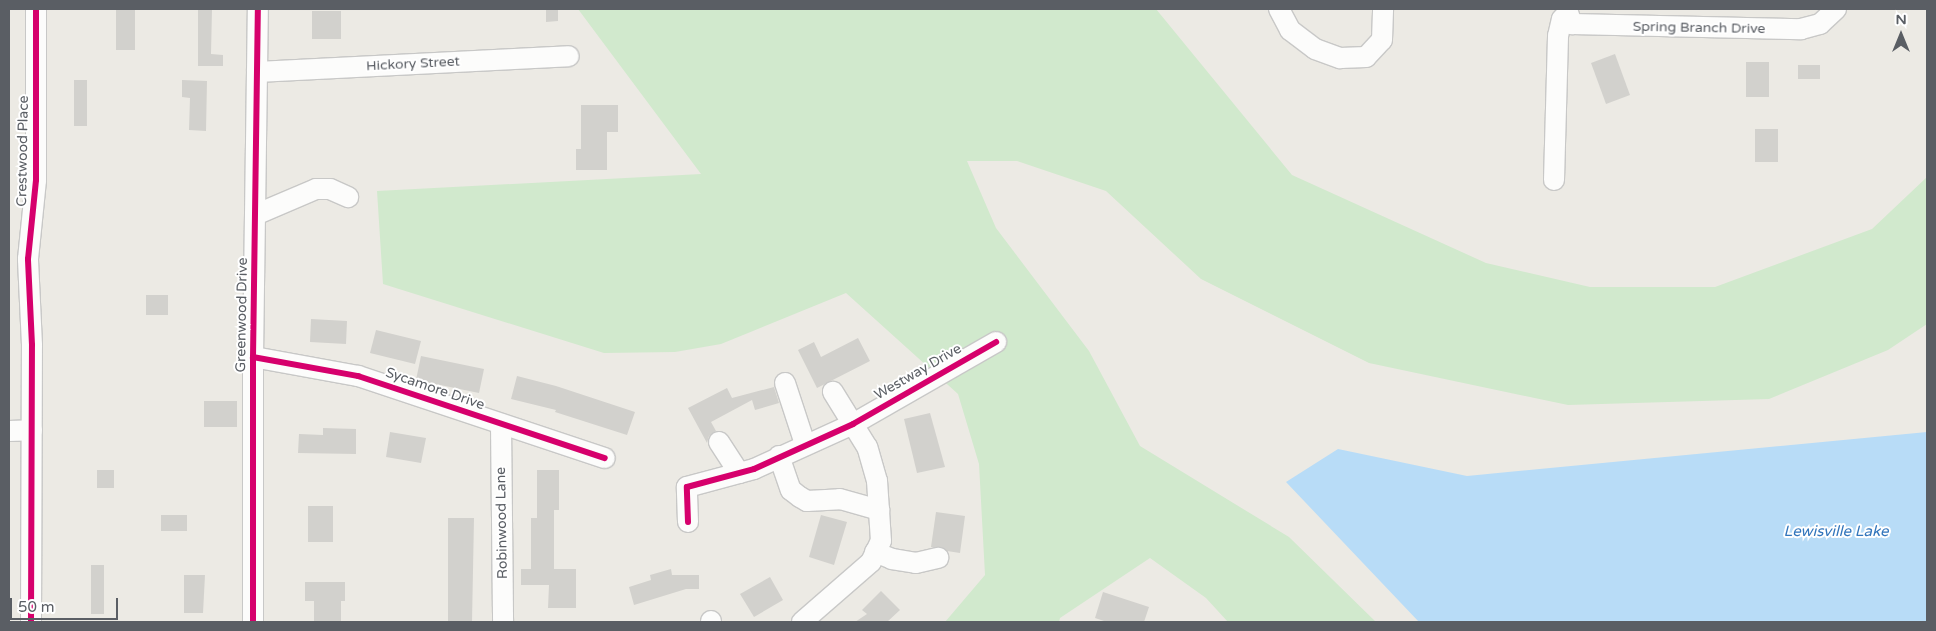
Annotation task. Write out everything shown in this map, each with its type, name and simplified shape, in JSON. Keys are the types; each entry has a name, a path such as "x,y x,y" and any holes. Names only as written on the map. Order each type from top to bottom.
{"street":[{"name":"Crestwood Place","path":"31,622 32,345 28,259 36,180 36,9"},
{"name":"Greenwood Drive","path":"253,622 253,357 258,9"},
{"path":"1279,9 1290,30 1315,49 1340,58 1366,57 1382,40 1383,9"},
{"name":"Spring Branch Drive","path":"1567,11 1572,24 1802,29 1820,24 1836,9"},
{"path":"1554,180 1558,36 1562,19 1567,11"},
{"name":"Hickory Street","path":"257,72 569,56"},
{"path":"255,215 316,190 330,190 348,197"},
{"name":"Westway Drive","path":"852,424 996,342"},
{"name":"Sycamore Drive","path":"253,357 358,376 605,458"},
{"path":"785,383 805,444"},
{"path":"802,622 871,562 881,541 877,481 867,447 833,392"},
{"name":"Robinwood Lane","path":"501,424 503,622"},
{"path":"688,522 687,487 754,469 852,424"},
{"path":"9,431 32,430"},
{"path":"719,442 739,474"},
{"path":"779,456 791,490 800,497 808,501 840,499 880,510"},
{"path":"875,552 892,559 916,563 938,558"}],"green space":[{"path":"578,9 1156,9 1292,175 1486,263 1590,287 1715,287 1872,229 1927,177 1927,324 1888,350 1769,399 1568,405 1369,363 1201,279 1106,191 1017,161 967,161 996,228 1089,351 1140,446 1289,537 1376,622 1228,622 1206,598 1150,558 1060,618 1059,622 945,622 985,575 979,464 958,394 846,293 721,344 675,352 604,353 383,284 377,191 701,174"}],"water":[{"name":"Lewisville Lake","path":"1927,432 1927,622 1419,622 1286,482 1338,449 1467,476"}],"building":[{"path":"116,9 135,9 135,50 116,50"},
{"path":"198,9 212,9 211,54 223,55 223,66 198,66"},
{"path":"546,9 558,9 558,21 546,22"},
{"path":"312,11 341,11 341,39 312,39"},
{"path":"1615,54 1630,95 1606,104 1591,63"},
{"path":"1746,62 1769,62 1769,97 1746,97"},
{"path":"1798,65 1820,65 1820,79 1798,79"},
{"path":"74,80 87,80 87,126 74,126"},
{"path":"182,80 207,81 206,131 189,130 190,98 182,97"},
{"path":"581,105 618,105 618,132 607,132 607,170 576,170 576,149 581,149"},
{"path":"1755,129 1778,129 1778,162 1755,162"},
{"path":"146,295 168,295 168,315 146,315"},
{"path":"311,319 347,321 346,344 310,342"},
{"path":"376,330 421,341 415,364 370,353"},
{"path":"858,338 870,361 817,388 798,350 814,342 821,357"},
{"path":"421,356 484,369 479,393 416,380"},
{"path":"517,376 556,386 635,412 627,435 555,412 556,410 511,399"},
{"path":"774,387 779,403 755,410 752,400 711,422 716,431 709,436 707,443 688,408 727,388 732,398"},
{"path":"204,401 237,401 237,427 204,427"},
{"path":"930,413 945,467 917,473 904,419"},
{"path":"323,428 356,429 356,454 298,453 299,434 323,435"},
{"path":"390,432 426,438 421,463 386,457"},
{"path":"97,470 114,470 114,488 97,488"},
{"path":"537,470 559,470 559,510 554,510 554,569 576,569 576,608 548,608 549,585 521,585 521,569 531,569 531,518 537,518"},
{"path":"308,506 333,506 333,542 308,542"},
{"path":"936,512 965,516 960,553 947,551 941,547 931,547"},
{"path":"161,515 187,515 187,531 161,531"},
{"path":"821,515 847,522 834,565 809,557"},
{"path":"448,518 474,518 472,622 448,622"},
{"path":"91,565 104,565 104,614 91,614"},
{"path":"671,569 672,575 699,575 699,589 686,589 634,605 629,587 651,580 650,575"},
{"path":"184,575 205,575 203,613 184,613"},
{"path":"770,577 783,600 754,617 740,594"},
{"path":"305,582 345,582 345,601 341,601 341,622 314,622 314,601 305,601"},
{"path":"881,591 900,610 887,622 855,622 867,614 862,610"},
{"path":"1103,592 1149,607 1144,622 1107,622 1095,618"}],"cycle path":[{"path":"31,622 32,345 28,259 36,180 36,9"},
{"path":"253,622 253,357 258,9"},
{"path":"688,522 687,487 754,469 853,424 996,342"},
{"path":"253,357 358,376 605,458"}]}
